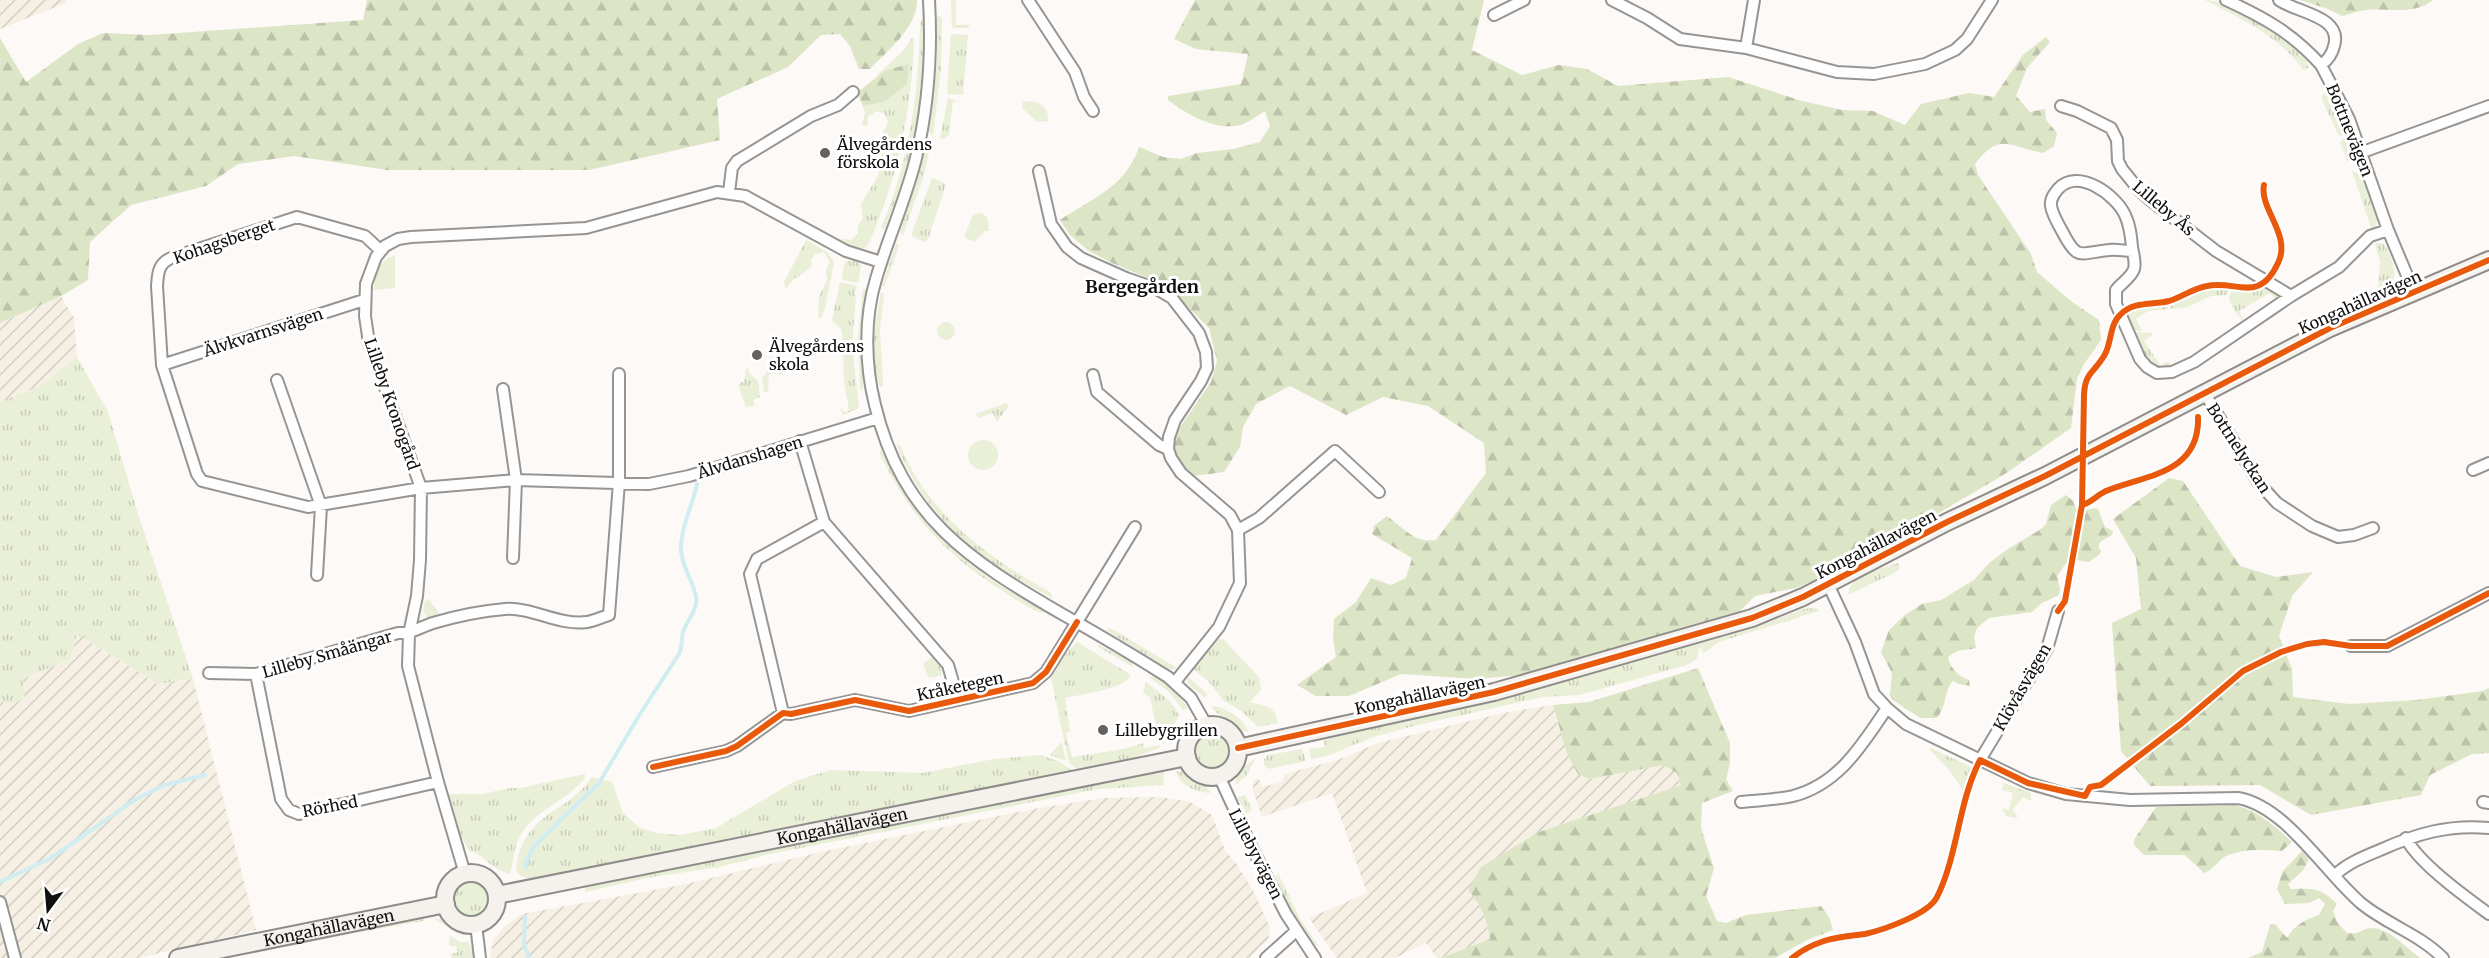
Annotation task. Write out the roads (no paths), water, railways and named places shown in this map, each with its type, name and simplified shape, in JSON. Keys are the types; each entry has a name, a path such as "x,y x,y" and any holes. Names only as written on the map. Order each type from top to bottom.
{"street":[{"path":"929,0 929,45 920,139 903,202 881,262 872,295 868,348 869,374 878,418 892,456 910,489 941,529 974,560 1174,682 1191,698 1207,726"},
{"path":"1028,0 1076,72 1084,97 1093,111"},
{"path":"1494,15 1524,0"},
{"path":"1612,0 1680,39 1746,48 1837,72 1874,75 1925,64 1955,50 1968,39 1992,0"},
{"path":"1746,48 1754,0"},
{"path":"2226,0 2263,17 2289,33 2321,65"},
{"name":"Bottnevägen","path":"2279,0 2327,22 2333,28 2335,43 2332,54 2321,65 2349,119 2388,230 2414,292"},
{"path":"729,192 729,178 737,161 811,116 838,105 853,92"},
{"name":"Lilleby Ås","path":"2061,105 2111,128 2117,140 2118,161 2122,169 2150,200 2216,251 2291,296"},
{"path":"2360,153 2489,106"},
{"path":"1039,171 1051,224 1066,247 1081,258 1126,279 1155,288 1172,298 1199,333 1206,352 1207,368 1175,420 1169,437 1168,449 1170,458 1181,473 1230,515 1238,530 1240,583 1219,627 1174,682"},
{"name":"Lilleby Ås","path":"2132,250 2108,250 2084,255 2078,253 2067,241 2050,206 2051,198 2064,184 2082,182 2094,186 2111,197 2126,216 2130,229 2132,250 2134,271 2119,286 2115,299 2140,359 2147,368 2157,373 2172,372 2194,362 2291,296 2339,267 2370,236 2388,230"},
{"path":"380,250 398,239 411,237 586,228 717,192 729,192 746,196 846,250 881,262"},
{"name":"Kohagsberget","path":"162,365 157,277 159,267 169,259 297,217 365,236 380,250"},
{"name":"Lilleby Kronogård","path":"380,250 369,271 364,300 369,343 421,488 420,560 417,596 409,633 408,666 465,874"},
{"name":"Kongahällavägen","path":"1238,748 1449,703 1553,676 1752,618 1828,584 1947,522 2045,476 2330,328 2488,263"},
{"name":"Älvkvarnsvägen","path":"162,365 364,300"},
{"name":"Älvdanshagen","path":"162,365 198,476 202,481 298,506 321,506 421,488 516,480 649,484 689,476 878,418"},
{"path":"619,374 619,482"},
{"path":"1093,375 1097,392 1159,445 1168,449"},
{"path":"277,380 321,506 316,575"},
{"path":"503,389 516,480 513,558"},
{"name":"Bottnelyckan","path":"2204,392 2258,482 2277,503 2312,526 2338,537 2354,536 2373,528"},
{"name":"Kråketegen","path":"800,441 824,522 948,665 958,699"},
{"path":"1238,530 1259,518 1335,451 1379,492"},
{"path":"2472,470 2489,463"},
{"name":"Lilleby Småängar","path":"209,673 256,674 398,633 409,633 426,625 465,614 508,609 565,621 586,622 609,615 619,482"},
{"path":"783,713 750,574 757,560 824,522"},
{"name":"Kråketegen","path":"653,767 737,747 783,713 791,714 855,700 909,711 1034,683 1046,672 1135,526"},
{"path":"1828,584 1855,642 1874,694 1906,724 2028,783 2076,795 2130,800 2238,798 2250,800 2276,816 2365,907 2419,938 2443,958"},
{"path":"2351,646 2386,646 2489,592"},
{"name":"Klövåsvägen","path":"1980,760 2047,649 2058,611"},
{"name":"Rörhed","path":"256,674 281,799 289,810 299,814 438,782"},
{"path":"1741,802 1793,796 1840,772 1857,754 1887,708"},
{"path":"1207,726 1225,728 1234,736 1238,748 1234,766 1219,776 1205,776 1199,773 1187,758 1190,738 1197,730 1207,726"},
{"name":"Kongahällavägen","path":"497,895 1187,758"},
{"name":"Lillebyvägen","path":"1219,776 1252,848 1296,931 1315,958"},
{"path":"2335,875 2346,865 2406,838 2440,829 2489,828"},
{"path":"2406,838 2409,846 2427,864 2489,914"},
{"path":"476,873 486,877 493,885 497,895 497,905 493,914 485,921 476,924 466,924 457,920 446,904 446,894 450,885 456,878 465,874 476,873"},
{"path":"0,902 15,958"},
{"name":"Kongahällavägen","path":"178,958 446,904"},
{"path":"476,924 480,958"},
{"path":"1266,958 1296,931"}],"waterway":[{"path":"526,868 534,846 599,783 679,654 683,632 696,602 681,548 683,532 697,484"},
{"path":"0,882 51,858 136,799 165,785 205,775"},
{"path":"525,917 524,945 529,958"}],"place":[{"name":"Älvegårdens förskola","path":"825,153"},
{"name":"Älvegårdens skola","path":"757,355"},
{"name":"Lillebygrillen","path":"1103,730"}],"district":[{"name":"Bergegården","path":"1142,286"}]}
